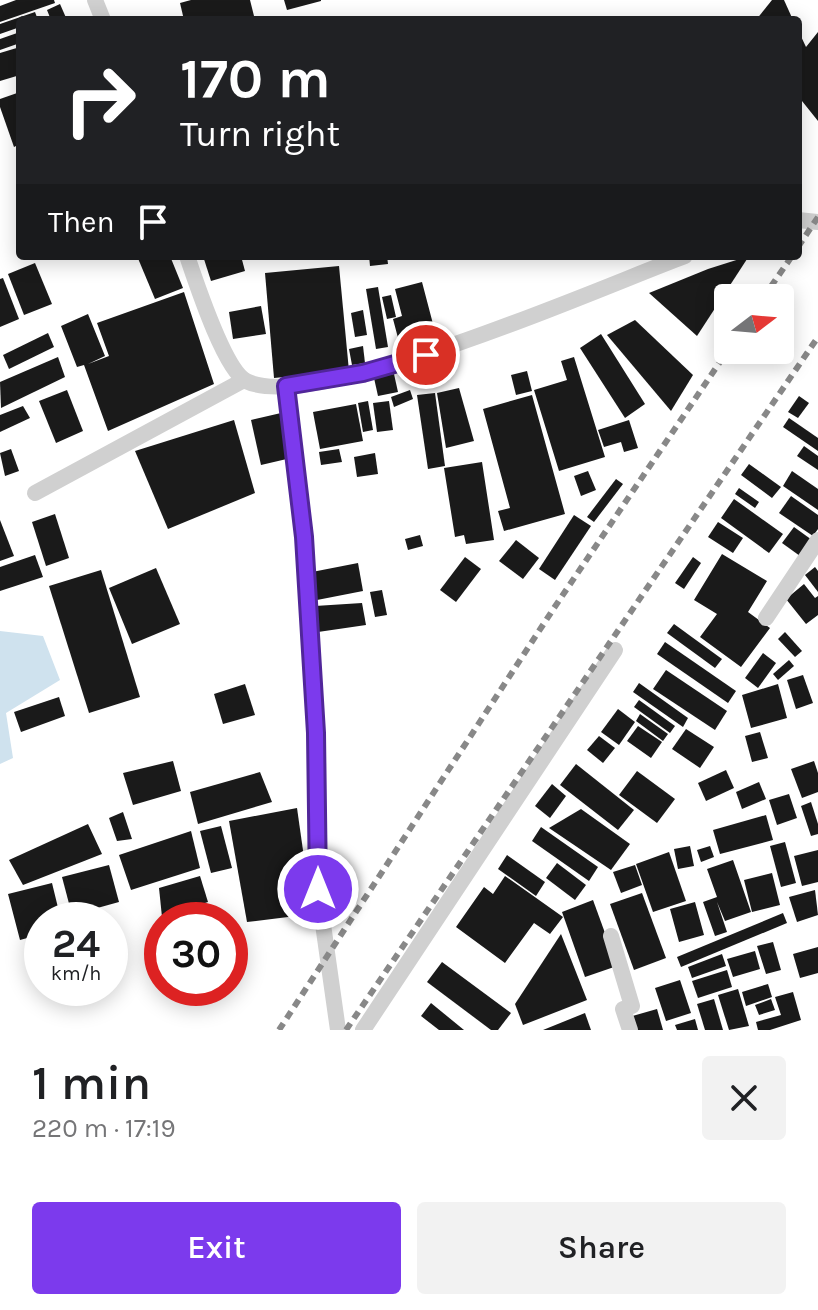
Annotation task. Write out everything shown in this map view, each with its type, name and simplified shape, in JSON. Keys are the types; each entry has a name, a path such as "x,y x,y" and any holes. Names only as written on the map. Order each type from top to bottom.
{"street":[{"path":"188,260 232,367 244,380 262,386 286,386 363,373 426,355 675,260"},
{"path":"35,493 244,380"},
{"path":"286,386 304,537 316,733 318,889 338,1030"},
{"path":"766,618 818,540"},
{"path":"363,1030 615,650"},
{"path":"611,936 632,1006 623,1009 630,1030"}],"water":[{"path":"0,631 43,636 60,680 6,713 13,758 0,764"}],"building":[{"path":"16,0 54,0 55,3 0,22 0,6"},
{"path":"191,0 250,0 254,16 183,16 180,3"},
{"path":"284,0 321,0 321,1 287,10"},
{"path":"772,0 784,0 791,16 759,16"},
{"path":"60,4 65,16 49,16 47,10"},
{"path":"16,19 16,28 0,34 0,24"},
{"path":"818,32 818,121 802,101 802,38 806,47"},
{"path":"16,33 16,44 0,50 0,39"},
{"path":"16,48 16,76 0,81 0,53"},
{"path":"16,93 14,147 0,107 0,99"},
{"path":"139,260 172,260 183,288 155,299"},
{"path":"204,260 242,260 245,271 211,281"},
{"path":"369,260 388,260 388,264 370,266"},
{"path":"746,260 731,284 714,284 714,310 697,336 649,293 708,269"},
{"path":"35,263 52,304 24,315 8,274"},
{"path":"339,266 349,371 274,378 265,273"},
{"path":"3,278 19,319 0,327 0,279"},
{"path":"422,282 438,343 402,353 393,319 402,316 395,289"},
{"path":"378,287 388,347 376,349 366,289"},
{"path":"184,292 214,384 108,431 84,365 77,367 61,326 88,314 105,356 88,364 109,356 97,323"},
{"path":"391,295 396,317 387,319 382,297"},
{"path":"261,306 266,334 233,339 229,312"},
{"path":"363,310 367,335 355,337 351,313"},
{"path":"635,320 693,375 671,411 607,335"},
{"path":"48,333 54,347 9,369 3,355"},
{"path":"601,334 645,404 625,418 580,348"},
{"path":"363,346 365,363 352,365 349,349"},
{"path":"58,357 65,377 1,408 0,382"},
{"path":"574,357 605,457 559,471 534,390 567,380 561,361"},
{"path":"527,371 532,391 516,395 511,375"},
{"path":"394,374 398,392 378,396 374,378"},
{"path":"459,388 474,441 446,448 437,393"},
{"path":"67,390 83,431 56,443 39,401"},
{"path":"410,390 413,399 394,407 391,397"},
{"path":"435,393 445,466 428,469 417,395"},
{"path":"532,395 565,514 504,531 498,511 510,508 483,409"},
{"path":"799,396 809,403 798,418 788,412"},
{"path":"368,401 373,430 363,432 358,403"},
{"path":"389,401 393,430 377,432 373,403"},
{"path":"356,404 363,441 320,449 313,412"},
{"path":"23,406 30,418 0,432 0,415"},
{"path":"281,413 291,458 261,465 251,420"},
{"path":"789,418 818,438 818,451 783,427"},
{"path":"234,420 255,493 168,529 135,451"},
{"path":"629,420 638,448 624,452 621,442 604,447 598,430"},
{"path":"804,446 818,456 818,470 797,456"},
{"path":"11,449 19,471 5,476 0,453"},
{"path":"339,449 342,462 321,465 319,452"},
{"path":"375,453 378,474 357,477 354,457"},
{"path":"482,462 494,540 466,544 464,535 455,537 444,468"},
{"path":"749,464 781,487 772,498 741,475"},
{"path":"588,471 596,490 581,496 574,476"},
{"path":"792,471 818,489 818,510 783,486"},
{"path":"616,479 623,484 594,522 587,517"},
{"path":"739,488 759,502 755,508 735,494"},
{"path":"791,496 818,515 818,529 813,536 779,513"},
{"path":"734,499 783,534 769,553 721,518"},
{"path":"55,514 69,558 46,566 32,522"},
{"path":"574,515 591,526 555,580 539,569"},
{"path":"0,520 14,556 0,561"},
{"path":"718,522 743,538 733,553 708,537"},
{"path":"794,527 812,540 800,556 782,543"},
{"path":"420,535 423,546 408,550 405,539"},
{"path":"516,540 539,558 523,579 499,561"},
{"path":"722,554 767,581 748,612 770,628 741,667 700,637 717,614 694,600"},
{"path":"35,555 43,577 0,591 0,567"},
{"path":"465,557 481,569 456,602 440,590"},
{"path":"693,557 701,563 684,589 675,583"},
{"path":"358,563 363,591 317,600 312,572"},
{"path":"815,567 818,571 818,592 805,575"},
{"path":"156,568 180,624 132,644 109,588"},
{"path":"101,570 140,697 89,713 49,586"},
{"path":"804,584 815,598 818,596 818,615 806,624 786,599"},
{"path":"382,590 387,615 375,617 370,592"},
{"path":"362,603 366,625 318,632 315,606"},
{"path":"674,624 722,659 715,668 667,633"},
{"path":"785,632 802,651 795,657 778,639"},
{"path":"665,642 736,691 728,703 657,654"},
{"path":"763,653 776,663 758,688 745,678"},
{"path":"789,660 794,666 778,680 773,674"},
{"path":"666,670 727,711 715,730 653,689"},
{"path":"803,675 813,703 796,709 787,680"},
{"path":"639,683 688,718 683,727 633,692"},
{"path":"245,684 255,715 223,724 214,694"},
{"path":"778,684 787,718 751,728 742,695"},
{"path":"59,697 65,716 21,732 14,712"},
{"path":"639,700 675,726 670,733 634,707"},
{"path":"618,709 635,722 619,745 601,732"},
{"path":"640,714 668,734 663,741 636,721"},
{"path":"638,726 662,742 651,758 627,741"},
{"path":"686,729 714,747 700,768 672,749"},
{"path":"760,732 768,758 752,762 745,736"},
{"path":"599,736 615,748 603,763 587,750"},
{"path":"173,761 181,791 133,805 123,773"},
{"path":"814,761 818,773 818,792 802,798 791,769"},
{"path":"576,764 634,810 618,830 560,785"},
{"path":"726,770 734,788 706,801 698,783"},
{"path":"637,771 675,799 657,823 619,795"},
{"path":"260,772 272,802 198,824 190,792"},
{"path":"759,782 766,799 742,809 736,792"},
{"path":"552,784 566,796 550,818 535,806"},
{"path":"789,794 797,818 777,825 769,800"},
{"path":"811,802 818,834 811,836 801,806"},
{"path":"297,808 312,914 248,922 248,902 243,902 229,821"},
{"path":"581,809 630,844 611,870 549,828"},
{"path":"123,812 132,839 117,841 109,818"},
{"path":"766,815 773,840 720,854 713,830"},
{"path":"88,824 102,854 23,885 9,860"},
{"path":"221,826 232,868 211,873 200,831"},
{"path":"541,827 598,867 589,881 532,841"},
{"path":"191,831 200,868 131,890 119,855"},
{"path":"785,842 796,883 781,887 770,846"},
{"path":"690,846 694,866 678,869 674,849"},
{"path":"710,846 714,857 701,862 697,850"},
{"path":"818,850 818,882 802,886 794,856"},
{"path":"669,852 686,901 653,912 636,864"},
{"path":"507,855 545,882 536,896 498,869"},
{"path":"733,860 751,912 725,921 717,902 727,932 715,936 703,902 717,897 707,869"},
{"path":"557,863 586,885 575,900 546,878"},
{"path":"109,865 119,902 69,902 62,877"},
{"path":"635,865 642,885 621,893 613,872"},
{"path":"772,873 780,905 752,912 744,880"},
{"path":"200,876 208,902 160,902 159,888"},
{"path":"505,876 563,917 550,934 534,923 505,963 456,927 484,887 493,894"},
{"path":"52,883 57,902 24,902 24,939 20,940 8,894"},
{"path":"815,890 818,915 797,922 789,897"},
{"path":"642,893 666,958 634,970 610,904"},
{"path":"593,900 617,966 585,977 562,912"},
{"path":"695,902 704,935 679,942 670,909"},
{"path":"783,913 787,923 681,967 677,957"},
{"path":"561,934 587,1000 523,1025 515,1004"},
{"path":"773,942 781,970 766,974 757,946"},
{"path":"818,947 818,973 800,978 793,954"},
{"path":"755,951 760,969 733,977 727,959"},
{"path":"722,954 726,966 692,978 688,967"},
{"path":"442,962 511,1013 498,1030 491,1030 427,982"},
{"path":"727,970 732,987 698,998 692,981"},
{"path":"680,980 691,1013 666,1021 655,988"},
{"path":"768,984 772,997 746,1006 742,992"},
{"path":"738,989 749,1026 729,1030 718,995"},
{"path":"793,992 801,1020 770,1030 758,1030 756,1022 781,1015 775,997"},
{"path":"714,999 723,1030 705,1030 697,1004"},
{"path":"771,999 775,1010 759,1015 755,1005"},
{"path":"431,1003 464,1030 439,1030 421,1016"},
{"path":"657,1009 663,1030 633,1030 629,1017"},
{"path":"585,1013 591,1030 543,1030"},
{"path":"695,1019 698,1030 677,1030 675,1025"}],"railway":[{"path":"802,241 818,217"},
{"path":"773,284 789,260"},
{"path":"346,1030 818,337"},
{"path":"279,1030 554,608 719,364"}],"route":[{"path":"318,889 316,733 304,537 286,386 363,373 426,355"}]}
